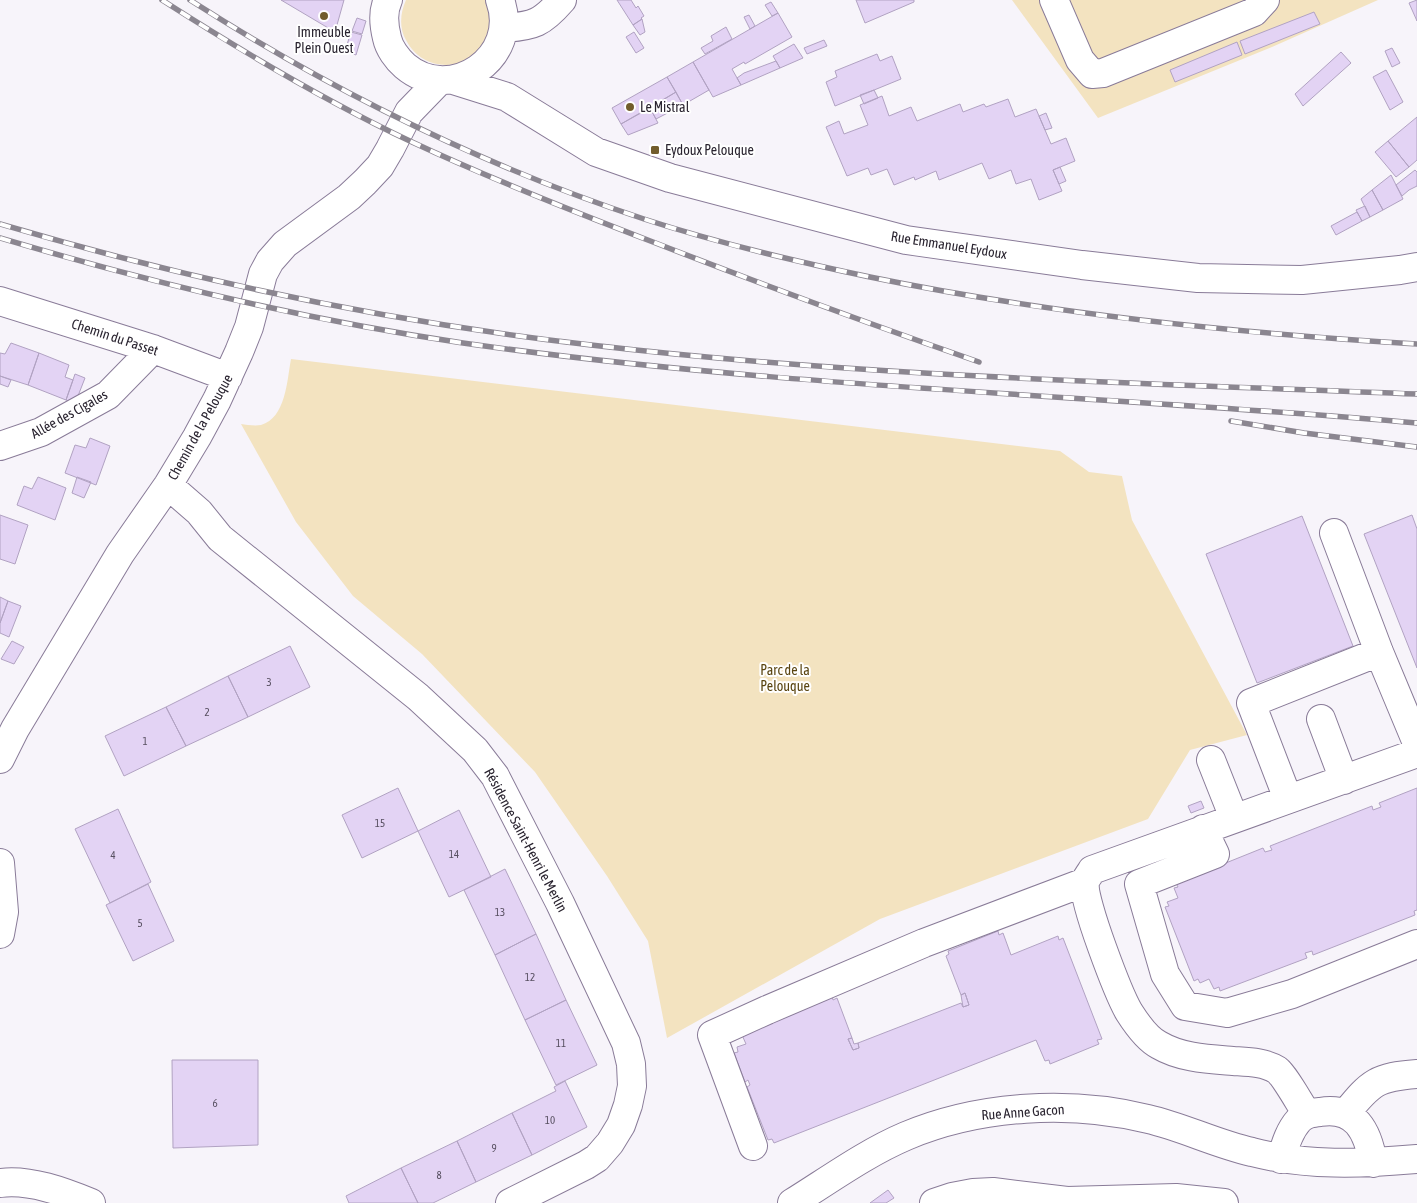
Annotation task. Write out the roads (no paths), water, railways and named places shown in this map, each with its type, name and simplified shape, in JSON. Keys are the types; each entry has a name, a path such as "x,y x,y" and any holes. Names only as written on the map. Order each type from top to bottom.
{"street":[{"name":"Chemin de la Pelouque","path":"388,0 384,24 388,44 399,61 410,93 409,112"},
{"path":"446,80 476,72 493,55 500,43 504,28 503,9 500,0"},
{"path":"504,28 526,26 548,16 562,0"},
{"path":"1054,0 1080,60 1092,74 1103,73 1254,12 1265,0"},
{"path":"493,55 507,97"},
{"name":"Rue Emmanuel Eydoux","path":"399,61 411,71 424,78 446,80 507,97 596,152 670,178 906,240 1082,265 1198,278 1302,280 1417,267"},
{"name":"Chemin de la Pelouque","path":"0,759 15,728 120,554 168,485 197,437 228,377 249,327 263,274 270,261 285,244 335,208 365,182 380,166 409,112 446,80"},
{"name":"Chemin du Passet","path":"0,301 153,349 228,377"},
{"name":"Allée des Cigales","path":"0,446 41,432 108,395 153,349"},
{"name":"Résidence Saint-Henri le Merlin","path":"168,485 199,512 220,538 418,697 475,750 494,776 560,903 626,1044 631,1064 632,1086 621,1125 610,1143 597,1158 510,1203"},
{"path":"1334,533 1379,652 1417,743"},
{"path":"1288,799 1251,703 1379,652"},
{"path":"1321,719 1344,780"},
{"path":"753,1146 712,1034 924,943 1084,882 1092,870 1417,753"},
{"path":"1211,760 1234,818"},
{"path":"1203,829 1215,854 1139,884 1165,974 1184,1006 1227,1013 1292,994 1417,944"},
{"path":"0,863 4,912 0,934"},
{"path":"1084,882 1086,899 1099,939 1128,1011 1143,1031 1158,1045 1179,1054 1203,1059 1265,1064 1278,1071 1307,1114"},
{"path":"1346,1114 1364,1091 1377,1082 1392,1076 1417,1074"},
{"name":"Rue Anne Gacon","path":"792,1203 879,1150 906,1136 933,1126 972,1116 1052,1107 1094,1109 1150,1119 1250,1152 1281,1159 1348,1164 1417,1159"},
{"path":"1281,1159 1298,1121 1307,1114 1329,1110 1346,1114 1358,1122 1371,1147 1373,1163"},
{"path":"0,1183 24,1182 74,1196 91,1203"},
{"path":"934,1203 966,1195 993,1192 1067,1201 1176,1198 1224,1203"}],"railway":[{"path":"162,0 316,93 442,156 694,258 979,362"},
{"path":"190,0 298,65 410,124 525,175 584,198 700,236 842,271 1006,302 1211,328 1417,344"},
{"path":"0,224 146,264 293,297 441,324 591,345 694,356 900,372 1417,394"},
{"path":"0,238 114,270 230,299 404,334 463,343 701,371 820,381 1298,413 1417,423"},
{"path":"1231,421 1304,433 1417,447"}],"place":[{"name":"Immeuble Plein Ouest","path":"324,16"},
{"name":"Le Mistral","path":"630,107"},
{"name":"Eydoux Pelouque","path":"655,150"}],"park label":[{"name":"Parc de la Pelouque","path":"785,678"}]}
